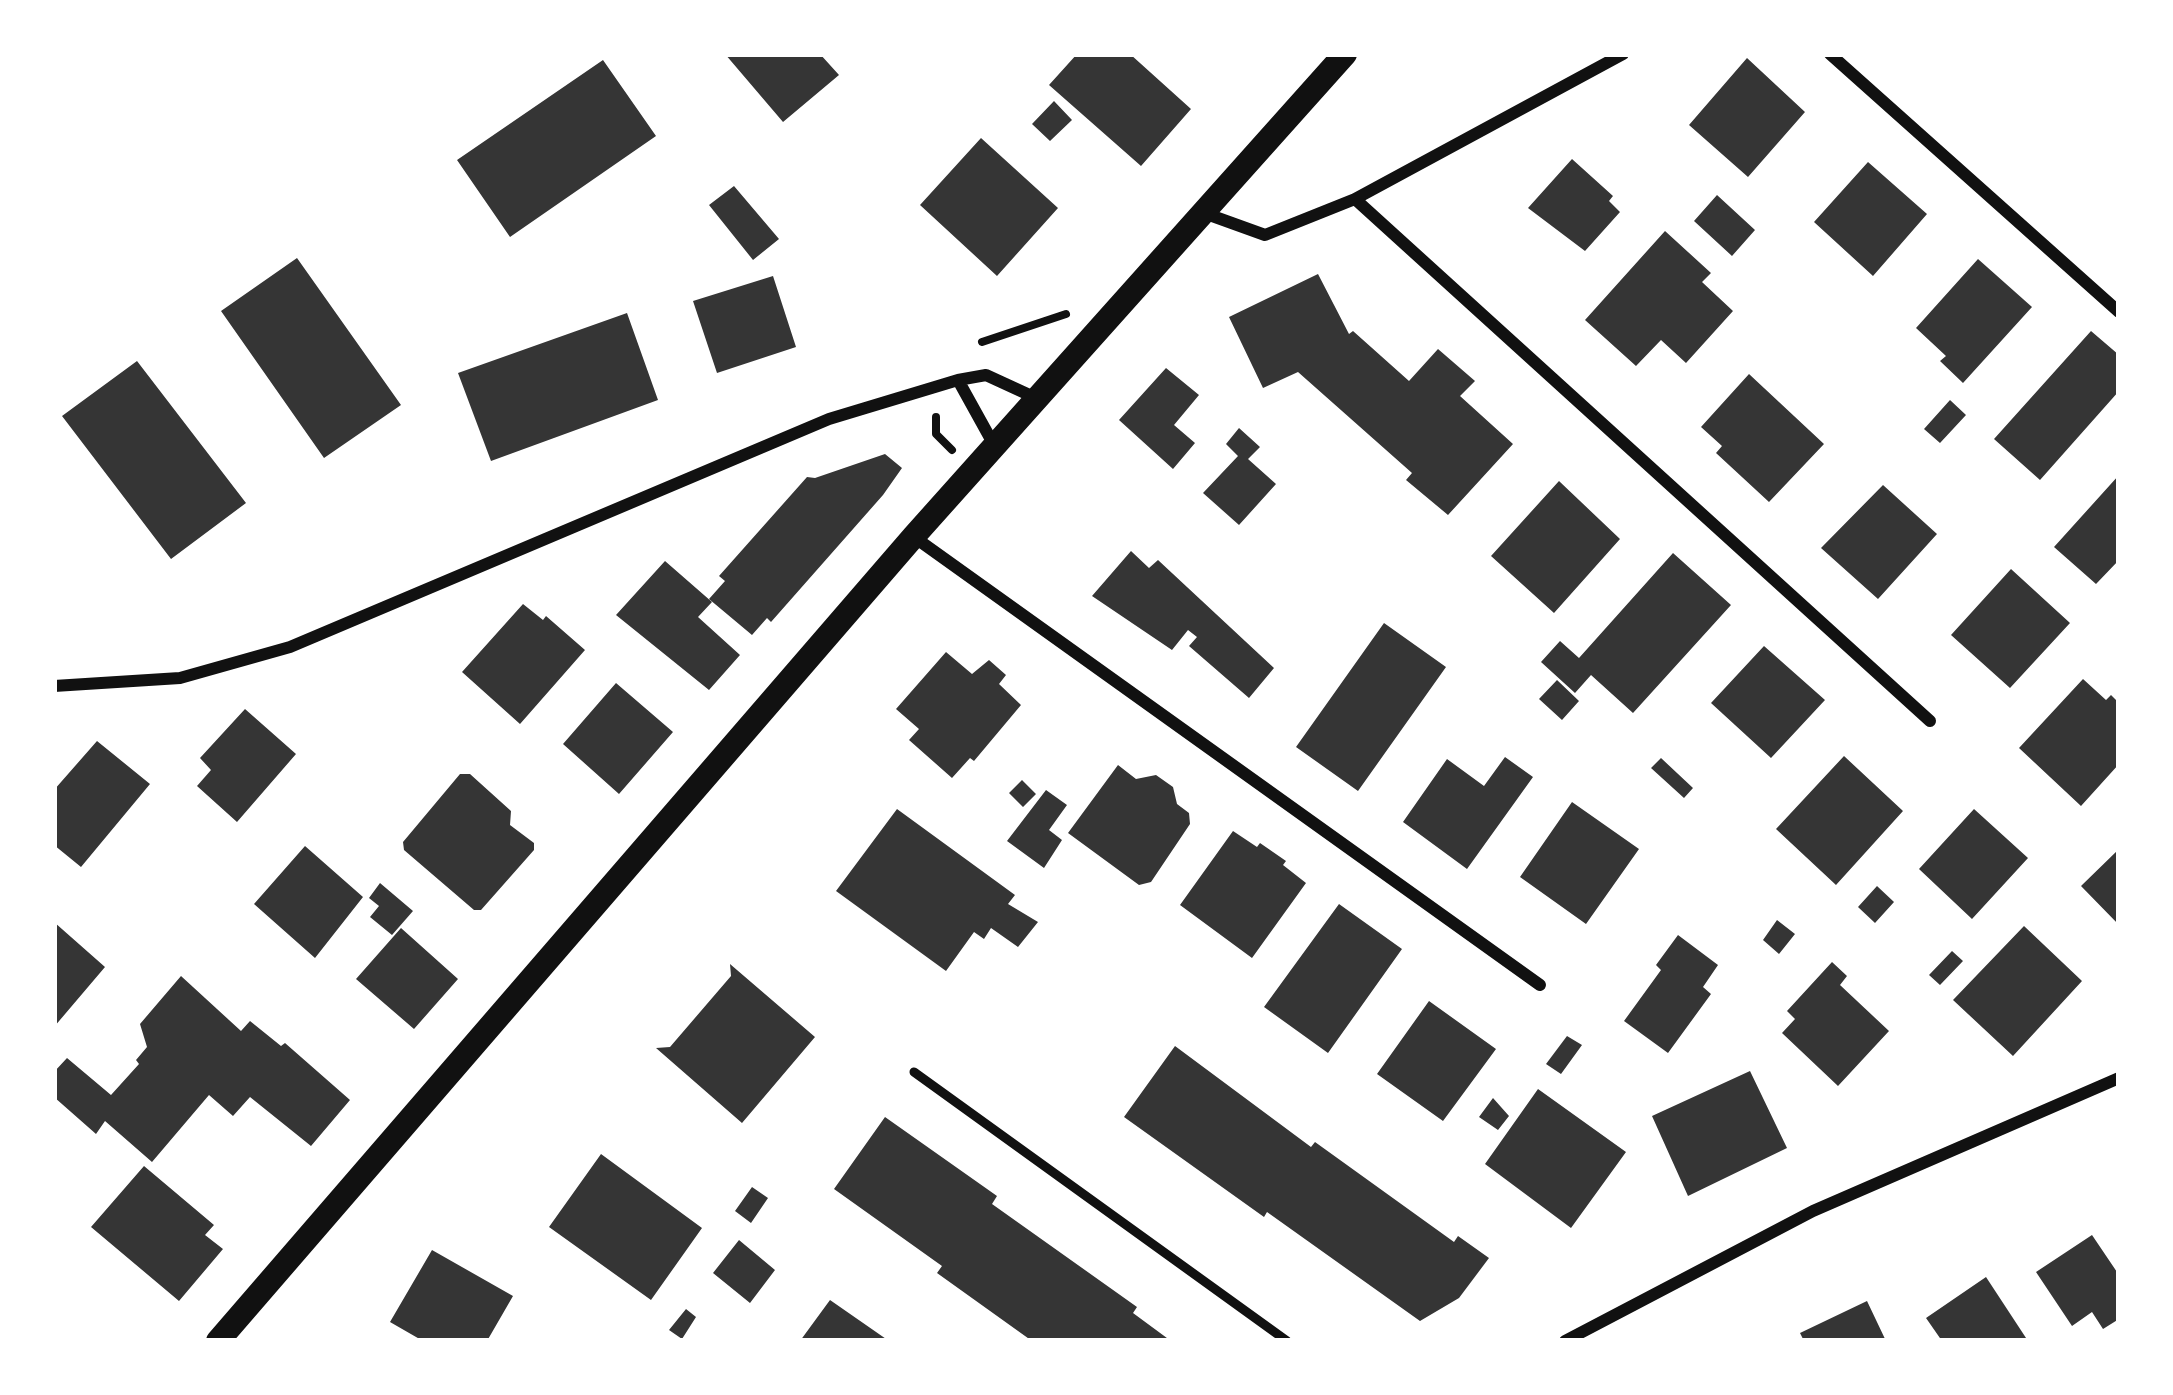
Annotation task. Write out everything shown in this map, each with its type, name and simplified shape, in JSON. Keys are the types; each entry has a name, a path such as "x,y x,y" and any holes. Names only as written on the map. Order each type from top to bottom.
{"main road":[{"path":"218,1341 914,536 1346,54"}],"street":[{"path":"1204,213 1265,235 1355,199 1623,54"},
{"path":"1830,54 2119,312"},
{"path":"1355,199 1930,721"},
{"path":"54,686 180,678 290,647 829,419 958,380 986,375 1036,398"},
{"path":"958,380 994,446"},
{"path":"914,536 1540,985"},
{"path":"1565,1341 1813,1211 2119,1078"}],"lane":[{"path":"914,1072 1287,1341"}],"building":[{"path":"725,54 820,54 839,75 783,122"},
{"path":"1077,54 1130,54 1191,109 1141,166 1049,85"},
{"path":"1747,58 1805,112 1748,177 1689,125"},
{"path":"603,60 656,136 510,237 457,160"},
{"path":"1054,101 1072,120 1050,141 1032,124"},
{"path":"981,138 1058,208 997,276 920,205"},
{"path":"1572,159 1613,196 1609,201 1620,212 1585,251 1528,208"},
{"path":"1868,162 1927,214 1873,276 1814,222"},
{"path":"734,186 779,239 753,260 709,205"},
{"path":"1717,195 1755,230 1732,256 1694,221"},
{"path":"1665,231 1711,273 1702,282 1733,311 1686,363 1661,340 1636,366 1585,320"},
{"path":"297,258 401,405 324,458 221,311"},
{"path":"1978,259 2032,307 1963,383 1940,361 1946,356 1916,328"},
{"path":"1318,274 1349,334 1353,331 1409,381 1438,349 1475,381 1460,396 1513,444 1448,515 1406,480 1412,473 1298,372 1263,388 1229,317"},
{"path":"773,276 796,347 717,373 693,301"},
{"path":"627,313 658,400 491,461 458,373"},
{"path":"2091,331 2119,355 2119,391 2040,480 1994,439"},
{"path":"137,361 246,503 171,559 62,416"},
{"path":"1166,368 1199,395 1174,425 1195,443 1173,469 1119,420"},
{"path":"1749,374 1824,444 1769,502 1716,453 1722,446 1701,427"},
{"path":"1950,400 1966,415 1940,443 1924,429"},
{"path":"1239,428 1260,447 1248,459 1276,484 1239,525 1203,493 1238,456 1226,444"},
{"path":"885,454 902,468 771,622 767,618 752,635 709,599 725,581 719,576 807,477"},
{"path":"2119,475 2119,560 2096,584 2054,547"},
{"path":"1559,481 1620,539 1554,613 1491,556"},
{"path":"1883,485 1937,534 1878,599 1821,548"},
{"path":"1131,551 1149,568 1158,560 1274,668 1249,698 1189,646 1197,637 1188,630 1172,650 1092,596"},
{"path":"1673,553 1731,605 1633,713 1591,675 1575,693 1541,662 1560,641 1579,658"},
{"path":"665,561 712,602 698,617 740,655 709,690 616,615"},
{"path":"2011,569 2070,623 2010,688 1951,635"},
{"path":"523,604 543,620 546,616 585,650 520,724 462,672"},
{"path":"1384,623 1446,667 1358,791 1296,747"},
{"path":"1764,646 1825,700 1771,758 1711,703"},
{"path":"946,652 972,674 989,660 1006,675 999,684 1021,705 974,761 970,758 952,778 909,740 919,729 896,709"},
{"path":"2083,679 2106,700 2111,695 2119,703 2119,764 2081,806 2019,748"},
{"path":"1557,680 1579,701 1562,720 1539,699"},
{"path":"616,683 673,732 619,794 563,744"},
{"path":"245,709 296,754 237,822 197,786 211,770 200,758"},
{"path":"97,741 150,784 81,867 54,845 54,790"},
{"path":"1844,756 1903,811 1836,885 1776,829"},
{"path":"1505,757 1533,777 1467,869 1403,822 1447,759 1484,786"},
{"path":"1661,758 1693,788 1684,798 1651,768"},
{"path":"1118,765 1136,779 1156,775 1173,787 1177,804 1189,813 1190,824 1151,882 1139,885 1068,833"},
{"path":"460,774 470,774 511,811 510,825 534,843 534,850 481,910 474,910 404,850 403,842"},
{"path":"1022,780 1036,794 1023,807 1009,793"},
{"path":"1046,790 1067,805 1049,830 1062,840 1044,868 1007,841"},
{"path":"1572,802 1639,849 1586,924 1520,877"},
{"path":"897,809 1015,895 1008,904 1038,922 1018,947 991,928 984,939 974,932 946,971 836,891"},
{"path":"1974,809 2028,858 1972,919 1919,869"},
{"path":"1233,831 1286,861 1283,865 1306,883 1252,958 1180,905"},
{"path":"305,846 363,897 315,958 254,904"},
{"path":"2119,849 2119,925 2081,886"},
{"path":"380,883 413,911 392,935 370,917 379,906 369,898"},
{"path":"1877,886 1894,902 1875,923 1858,907"},
{"path":"1339,904 1402,949 1328,1053 1264,1007"},
{"path":"1777,920 1795,934 1779,954 1763,940"},
{"path":"54,922 105,967 54,1027"},
{"path":"2024,926 2082,981 2013,1056 1953,1000"},
{"path":"401,928 458,979 414,1029 356,979"},
{"path":"1678,935 1718,965 1703,987 1711,994 1668,1053 1624,1021 1661,970 1656,965"},
{"path":"1952,951 1963,961 1940,985 1929,975"},
{"path":"1832,962 1847,976 1840,985 1889,1031 1838,1086 1782,1033 1795,1019 1787,1011"},
{"path":"730,964 815,1037 742,1123 656,1048 670,1047 731,976"},
{"path":"181,976 241,1031 250,1021 281,1046 285,1043 350,1100 311,1146 250,1097 233,1116 209,1095 152,1162 105,1121 96,1134 54,1097 54,1072 67,1058 111,1095 139,1064 136,1060 147,1047 140,1024"},
{"path":"1429,1001 1496,1049 1443,1121 1377,1074"},
{"path":"1567,1036 1582,1045 1561,1074 1546,1064"},
{"path":"1175,1046 1311,1147 1315,1142 1454,1242 1458,1236 1489,1258 1459,1298 1420,1321 1124,1117"},
{"path":"1750,1071 1787,1148 1688,1196 1652,1116"},
{"path":"1538,1089 1626,1152 1571,1228 1485,1164"},
{"path":"1493,1098 1509,1116 1498,1130 1479,1117"},
{"path":"885,1117 997,1196 992,1204 1137,1307 1133,1313 1171,1341 1032,1341 937,1273 942,1266 834,1189"},
{"path":"601,1154 702,1228 651,1300 549,1227"},
{"path":"144,1166 214,1225 205,1235 223,1249 179,1301 91,1227"},
{"path":"752,1187 768,1198 751,1223 735,1211"},
{"path":"2092,1235 2119,1275 2119,1319 2103,1329 2092,1312 2072,1326 2036,1272"},
{"path":"739,1240 775,1270 750,1303 713,1273"},
{"path":"432,1250 513,1296 487,1341 423,1341 390,1322"},
{"path":"1986,1277 2028,1341 1942,1341 1926,1318"},
{"path":"830,1300 889,1341 800,1341"},
{"path":"1867,1301 1886,1341 1804,1341 1800,1333"},
{"path":"686,1309 696,1317 682,1339 669,1330"}]}
